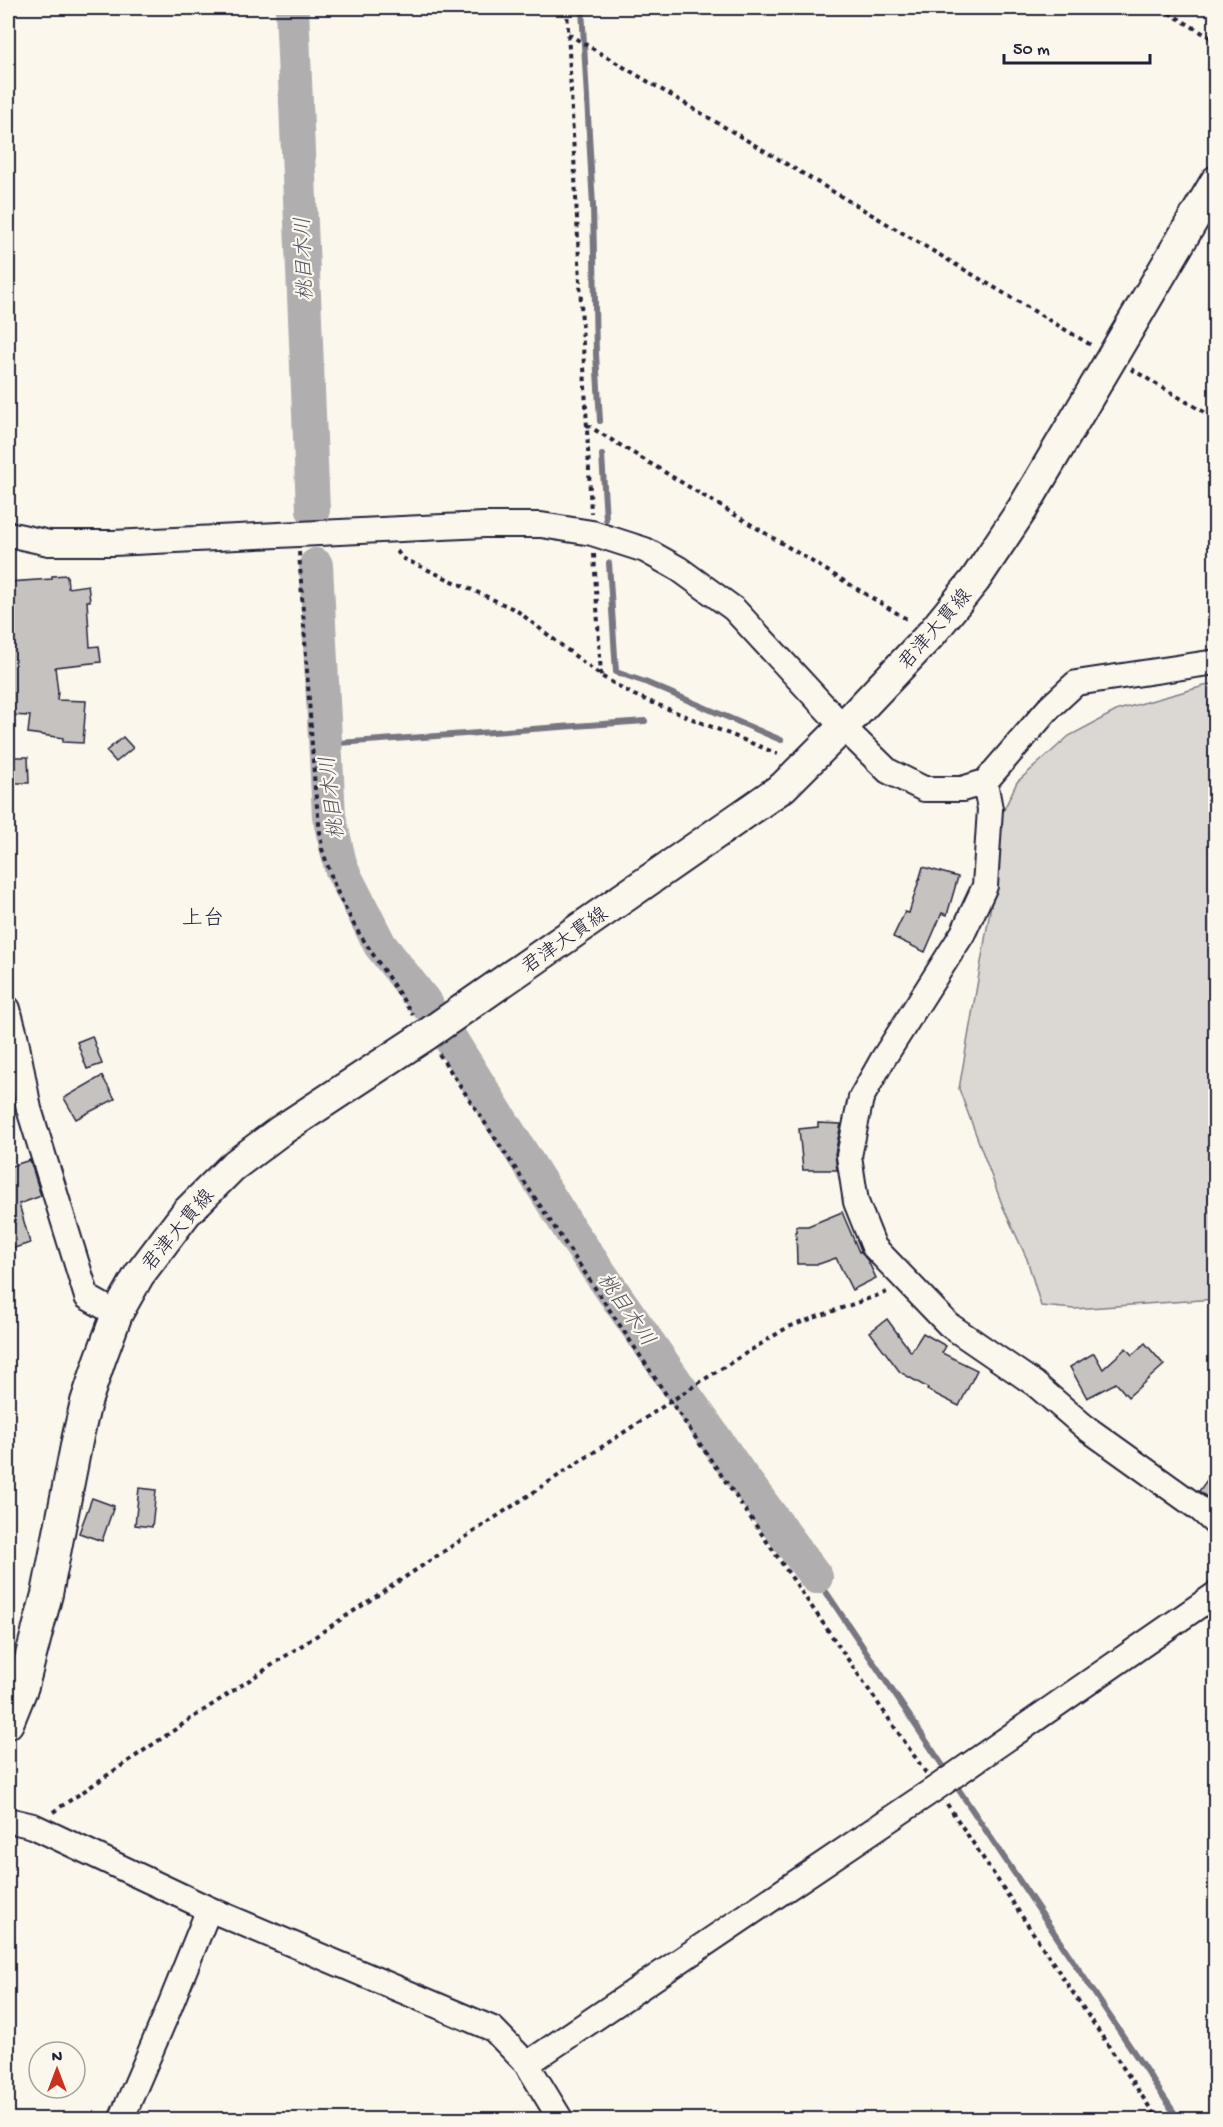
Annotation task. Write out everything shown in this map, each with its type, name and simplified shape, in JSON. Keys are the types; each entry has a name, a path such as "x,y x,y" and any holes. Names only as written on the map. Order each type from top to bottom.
{"main road":[{"name":"君津大貫線","path":"8,1724 22,1686 47,1594 86,1402 117,1314 139,1275 186,1213 232,1167 280,1131 426,1035 783,787 843,727 931,634 975,580 1023,508 1215,182"}],"street":[{"path":"8,534 49,543 113,543 484,525 542,525 592,533 645,550 678,569 734,609 843,727 888,771 924,789 962,789 985,782 1049,708 1076,683 1215,662"},
{"path":"985,782 990,809 985,886 963,933 861,1098 849,1156 856,1202 874,1247 908,1285 949,1325 1035,1384 1085,1427 1201,1510 1215,1524"},
{"path":"8,1009 29,1109 87,1297 117,1314"},
{"path":"527,2064 939,1786 1215,1594"},
{"path":"8,1820 33,1826 209,1909 493,2029 527,2064 561,2120"},
{"path":"121,2120 168,2013 209,1909"}],"path":[{"path":"567,8 601,676"},
{"path":"1161,8 1215,41"},
{"path":"568,34 1215,419"},
{"path":"587,425 931,634"},
{"path":"384,530 402,558 516,610 601,676 634,695 778,754"},
{"path":"297,534 315,789 322,849 335,887 355,927 673,1400 939,1786 1158,2120"},
{"path":"33,1826 700,1382 788,1327 908,1285"}],"shaded area":[{"path":"1215,683 1215,1299 1074,1309 1041,1306 1027,1259 1003,1207 959,1089 999,859 1002,814 1017,782 1069,736 1118,710"}],"building":[{"path":"67,575 68,588 88,585 90,647 99,646 101,662 55,667 57,700 86,701 83,743 63,742 63,738 28,733 30,716 8,715 8,582 52,579 52,576"},
{"path":"123,737 133,748 116,762 106,751"},
{"path":"8,757 28,757 29,783 8,783"},
{"path":"923,867 958,877 947,915 942,913 925,952 893,937 905,912 909,913"},
{"path":"92,1036 102,1064 87,1069 77,1042"},
{"path":"102,1076 115,1099 76,1119 64,1098"},
{"path":"818,1123 841,1124 835,1154 837,1170 803,1170 799,1129 818,1127"},
{"path":"30,1160 41,1196 19,1204 30,1243 8,1250 8,1167"},
{"path":"842,1212 859,1252 868,1261 876,1278 852,1290 836,1258 819,1264 797,1264 796,1226 808,1226"},
{"path":"887,1319 911,1352 923,1333 946,1346 942,1353 977,1370 959,1406 927,1390 928,1388 900,1372 870,1332"},
{"path":"1145,1343 1164,1365 1128,1397 1116,1383 1087,1398 1070,1367 1094,1353 1103,1369 1126,1348 1132,1355"},
{"path":"1215,1469 1215,1498 1213,1502 1199,1491"},
{"path":"139,1488 156,1490 152,1527 135,1525"},
{"path":"92,1498 114,1506 102,1541 79,1533"}],"waterway":[{"name":"桃目木川","path":"292,8 313,510"},
{"path":"582,8 593,206 596,354 600,421"},
{"path":"602,455 606,519"},
{"path":"609,563 616,672 645,682 781,740"},
{"name":"桃目木川","path":"316,565 329,816 341,868 380,945 427,1005"},
{"path":"325,744 645,721"},
{"name":"桃目木川","path":"448,1035 570,1230 737,1470 816,1577"},
{"path":"816,1577 947,1772"},
{"path":"953,1781 1179,2120"}],"district":[{"name":"上台","path":"203,917"}]}
